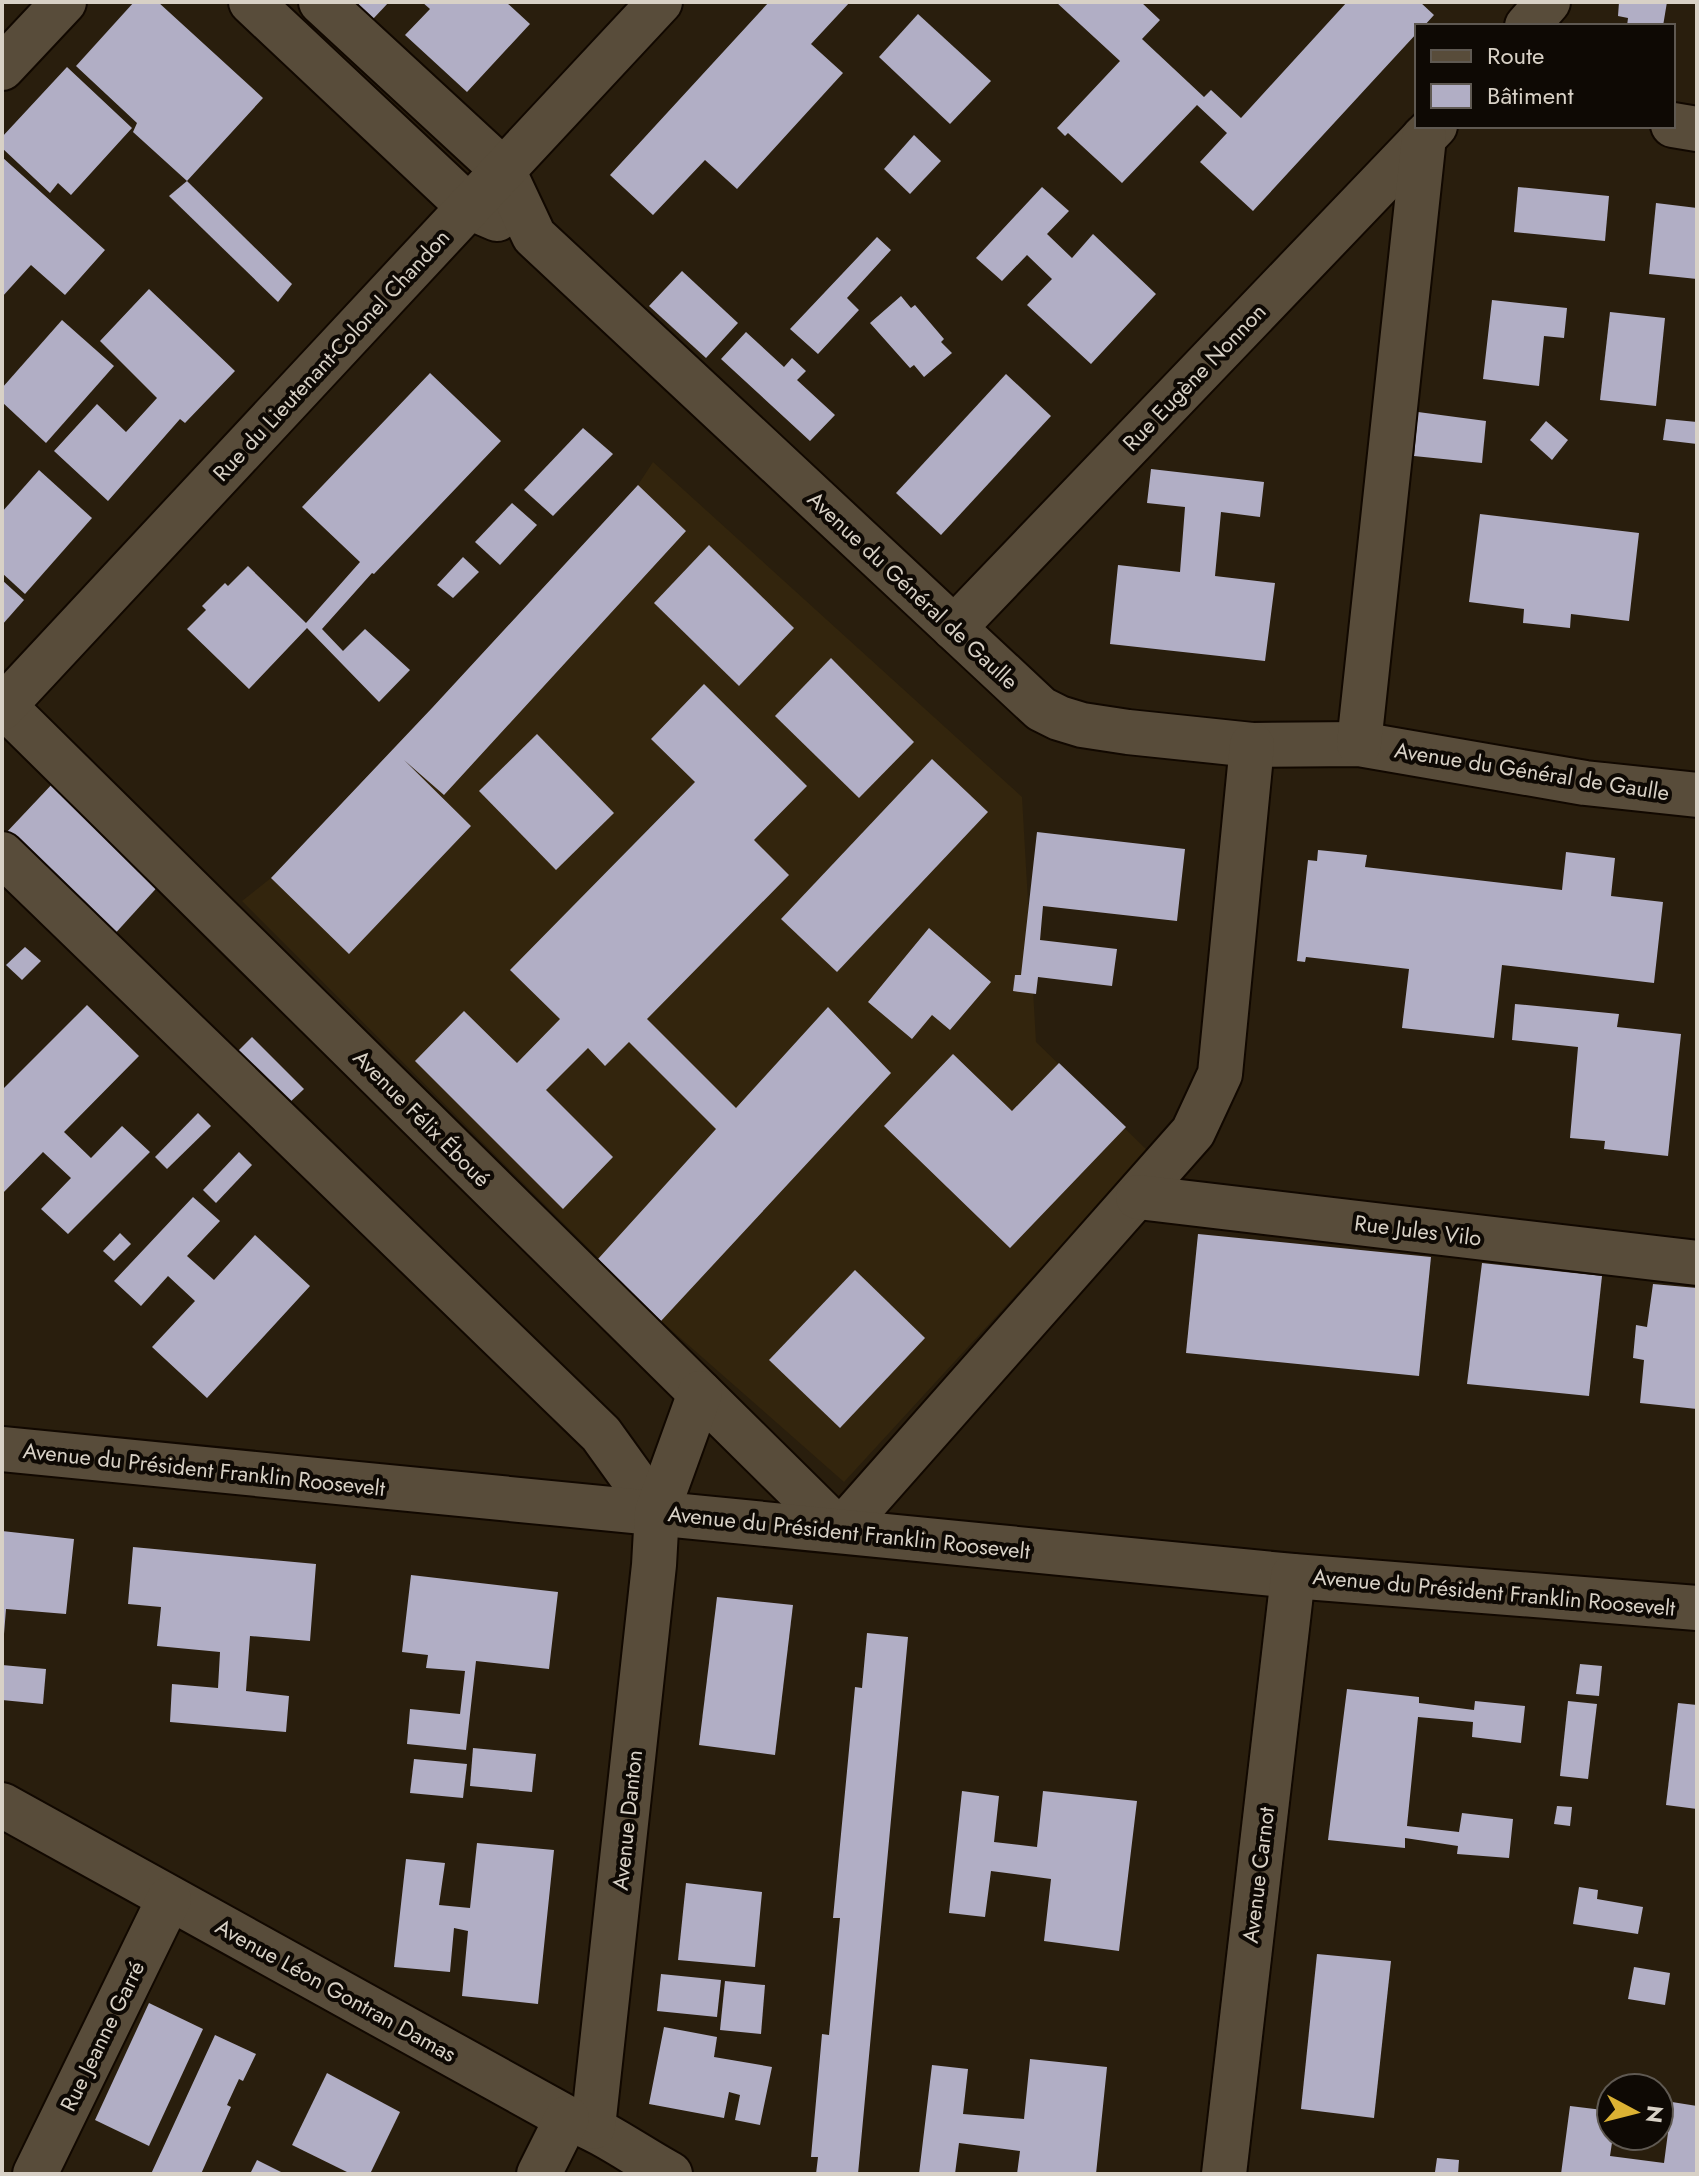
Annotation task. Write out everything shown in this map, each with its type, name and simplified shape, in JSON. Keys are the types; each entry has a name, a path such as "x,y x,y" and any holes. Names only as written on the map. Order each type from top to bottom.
{"street":[{"path":"2,68 64,2"},
{"path":"251,2 469,207 534,236"},
{"name":"Avenue du Général de Gaulle","path":"321,2 503,170 534,236 1041,709 1082,725 1252,745 1359,744 1585,783 1697,795"},
{"name":"Rue du Lieutenant-Colonel Chandon","path":"3,707 660,2"},
{"path":"1529,24 1548,2"},
{"path":"1675,125 1697,129"},
{"path":"1359,744 1429,132"},
{"name":"Rue Eugène Nonnon","path":"954,628 1429,132"},
{"name":"Avenue Félix Éboué","path":"3,707 840,1531"},
{"path":"840,1531 1193,1132 1220,1074 1252,745"},
{"path":"2,854 601,1434 657,1512"},
{"name":"Rue Jules Vilo","path":"1138,1197 1697,1263"},
{"name":"Avenue Danton","path":"580,2123 653,1581 657,1512 700,1393"},
{"name":"Avenue du Président Franklin Roosevelt","path":"2,1449 1293,1576 1697,1608"},
{"name":"Avenue Carnot","path":"1224,2174 1293,1576"},
{"name":"Avenue Léon Gontran Damas","path":"2,1805 670,2174"},
{"name":"Rue Jeanne Garré","path":"35,2174 169,1899"},
{"path":"539,2174 580,2123"}],"shaded area":[{"path":"653,462 1022,797 1036,1042 1148,1151 844,1482 661,1321 242,901 271,878 432,708 638,485"}],"building":[{"path":"134,2 158,2 263,98 187,181 133,132 137,123 76,66"},
{"path":"355,2 389,2 373,19"},
{"path":"422,2 506,2 530,24 467,92 405,35 430,9"},
{"path":"769,2 850,2 811,44 843,73 737,189 705,160 653,215 610,175"},
{"path":"1056,2 1141,2 1160,20 1142,39 1204,97 1211,90 1241,118 1347,2 1420,2 1434,15 1426,24 1415,24 1415,35 1253,211 1200,162 1227,133 1197,105 1122,183 1068,133 1065,136 1057,128 1120,61"},
{"path":"1619,2 1667,2 1663,24 1627,24 1628,18 1618,16"},
{"path":"918,14 991,81 950,124 879,57"},
{"path":"67,67 132,128 71,195 58,183 50,193 2,148 2,137"},
{"path":"914,135 941,161 910,194 884,169"},
{"path":"2,157 105,250 65,295 31,265 2,297"},
{"path":"187,181 292,284 278,302 169,196"},
{"path":"1042,187 1069,211 1047,234 1072,258 1093,234 1156,294 1091,364 1027,305 1052,279 1027,255 1002,281 976,258"},
{"path":"1518,187 1609,196 1605,241 1514,232"},
{"path":"1656,203 1697,208 1697,279 1649,274"},
{"path":"877,237 891,250 847,298 859,310 818,354 790,329"},
{"path":"682,271 738,323 706,358 649,306"},
{"path":"149,289 235,371 185,423 180,419 108,501 54,451 97,404 126,432 157,398 100,341"},
{"path":"901,296 911,308 915,305 952,353 924,377 914,365 910,368 870,323"},
{"path":"1492,300 1567,308 1564,338 1544,336 1539,386 1483,379"},
{"path":"1610,312 1665,318 1656,406 1600,400"},
{"path":"62,320 114,366 46,443 2,402 2,388"},
{"path":"746,332 784,367 792,358 806,371 797,380 835,415 810,441 721,359"},
{"path":"430,373 501,441 372,573 322,629 343,651 365,629 410,670 379,702 307,628 249,689 187,629 206,610 202,606 248,566 306,623 360,562 302,507"},
{"path":"1006,374 1051,416 941,535 896,493"},
{"path":"1418,412 1486,421 1482,463 1414,456"},
{"path":"1666,419 1697,422 1697,444 1663,440"},
{"path":"1546,421 1568,440 1552,460 1530,440"},
{"path":"583,428 613,454 553,516 524,490"},
{"path":"1151,469 1264,482 1260,517 1221,512 1215,576 1275,583 1265,661 1110,644 1118,565 1180,572 1185,507 1147,503"},
{"path":"39,470 92,518 25,594 2,573 2,512"},
{"path":"638,485 686,531 444,795 404,760 471,826 349,954 271,878"},
{"path":"512,503 537,525 500,565 475,542"},
{"path":"1480,514 1639,533 1629,621 1571,614 1570,628 1523,623 1524,609 1469,602"},
{"path":"709,545 794,628 739,686 654,603"},
{"path":"463,557 479,572 453,598 437,585"},
{"path":"2,580 24,600 2,625"},
{"path":"831,658 914,742 859,798 775,716"},
{"path":"704,684 807,786 754,840 789,875 647,1019 736,1108 828,1007 891,1073 661,1321 598,1259 716,1129 629,1042 605,1066 588,1048 546,1090 613,1157 563,1209 415,1061 464,1011 517,1063 560,1019 510,970 695,782 651,739"},
{"path":"537,734 614,813 556,870 479,791"},
{"path":"932,759 988,812 837,972 781,919"},
{"path":"55,781 162,882 112,937 4,835"},
{"path":"1037,832 1185,849 1177,921 1043,906 1040,940 1117,949 1112,986 1038,977 1036,994 1013,991 1015,975 1021,975"},
{"path":"1318,850 1367,855 1365,867 1562,890 1566,852 1615,858 1611,896 1663,902 1654,983 1502,965 1494,1038 1402,1028 1409,969 1306,957 1305,962 1297,961 1308,860 1317,861"},
{"path":"929,928 991,982 950,1030 932,1015 912,1039 868,1002"},
{"path":"25,947 41,961 22,980 6,965"},
{"path":"1515,1004 1619,1014 1617,1027 1681,1034 1668,1156 1604,1149 1605,1141 1570,1138 1578,1047 1512,1040"},
{"path":"87,1005 139,1056 64,1132 91,1158 122,1126 150,1152 68,1234 41,1209 71,1178 43,1152 2,1194 2,1090"},
{"path":"252,1037 304,1089 288,1104 236,1053"},
{"path":"953,1054 1012,1111 1059,1063 1126,1127 1010,1248 884,1126"},
{"path":"198,1113 211,1126 167,1169 155,1157"},
{"path":"239,1152 252,1165 216,1203 203,1190"},
{"path":"193,1197 220,1221 187,1256 214,1280 255,1235 310,1286 207,1398 152,1347 195,1301 168,1276 141,1306 114,1281"},
{"path":"120,1233 131,1244 114,1261 103,1251"},
{"path":"1198,1234 1431,1257 1419,1376 1186,1353"},
{"path":"1482,1263 1602,1276 1589,1396 1467,1384"},
{"path":"855,1270 925,1338 840,1428 769,1360"},
{"path":"1653,1284 1697,1288 1697,1409 1640,1403 1644,1360 1633,1358 1636,1325 1647,1327"},
{"path":"2,1531 74,1539 66,1614 6,1609 2,1634"},
{"path":"133,1547 316,1564 310,1641 250,1636 246,1691 289,1696 286,1732 170,1722 172,1684 218,1688 220,1652 157,1646 161,1607 128,1604"},
{"path":"411,1575 558,1592 549,1669 476,1661 466,1750 407,1744 410,1709 460,1714 465,1671 426,1668 428,1655 402,1652"},
{"path":"717,1597 793,1605 775,1755 699,1745"},
{"path":"867,1633 908,1637 858,2174 816,2174 818,2157 811,2157 822,2034 829,2035 840,1918 833,1918 855,1687 862,1688"},
{"path":"1580,1664 1602,1666 1599,1696 1576,1694"},
{"path":"2,1665 46,1669 43,1704 2,1700"},
{"path":"1347,1689 1419,1697 1419,1703 1474,1710 1475,1701 1525,1706 1521,1743 1472,1737 1473,1722 1418,1717 1407,1826 1459,1832 1462,1813 1513,1819 1509,1858 1457,1854 1458,1846 1405,1838 1405,1848 1328,1840"},
{"path":"1568,1701 1597,1704 1588,1779 1560,1776"},
{"path":"1678,1703 1697,1705 1697,1809 1666,1805"},
{"path":"473,1748 536,1754 532,1792 470,1786"},
{"path":"414,1759 467,1764 463,1798 410,1793"},
{"path":"962,1791 999,1796 994,1842 1037,1847 1043,1791 1137,1801 1119,1951 1044,1941 1051,1879 991,1871 985,1917 949,1913"},
{"path":"1557,1806 1572,1807 1570,1826 1554,1824"},
{"path":"477,1843 554,1850 538,2004 462,1996 468,1931 454,1928 450,1972 394,1967 406,1859 445,1863 439,1905 470,1908"},
{"path":"686,1883 762,1892 755,1967 678,1960"},
{"path":"1579,1887 1598,1890 1597,1899 1643,1907 1638,1934 1573,1924"},
{"path":"1317,1954 1391,1961 1374,2118 1301,2109"},
{"path":"1634,1967 1670,1973 1665,2005 1628,1999"},
{"path":"661,1974 721,1980 717,2017 657,2011"},
{"path":"725,1981 765,1985 761,2034 720,2030"},
{"path":"149,2003 203,2029 149,2146 95,2120"},
{"path":"664,2027 717,2037 714,2057 772,2067 760,2125 735,2120 740,2095 729,2092 724,2118 649,2104"},
{"path":"215,2035 256,2054 243,2081 239,2079 227,2105 231,2107 201,2174 151,2174"},
{"path":"1030,2059 1107,2067 1096,2174 1017,2174 1020,2151 959,2143 955,2174 919,2174 932,2065 968,2069 963,2114 1024,2119"},
{"path":"327,2073 400,2112 370,2174 351,2174 292,2145"},
{"path":"1675,2102 1697,2106 1697,2174 1561,2174 1570,2106 1595,2109 1595,2152 1611,2152 1610,2156 1664,2163 1665,2152 1675,2152"},
{"path":"1437,2158 1459,2160 1458,2174 1435,2172"},
{"path":"257,2160 285,2174 250,2174"}]}
